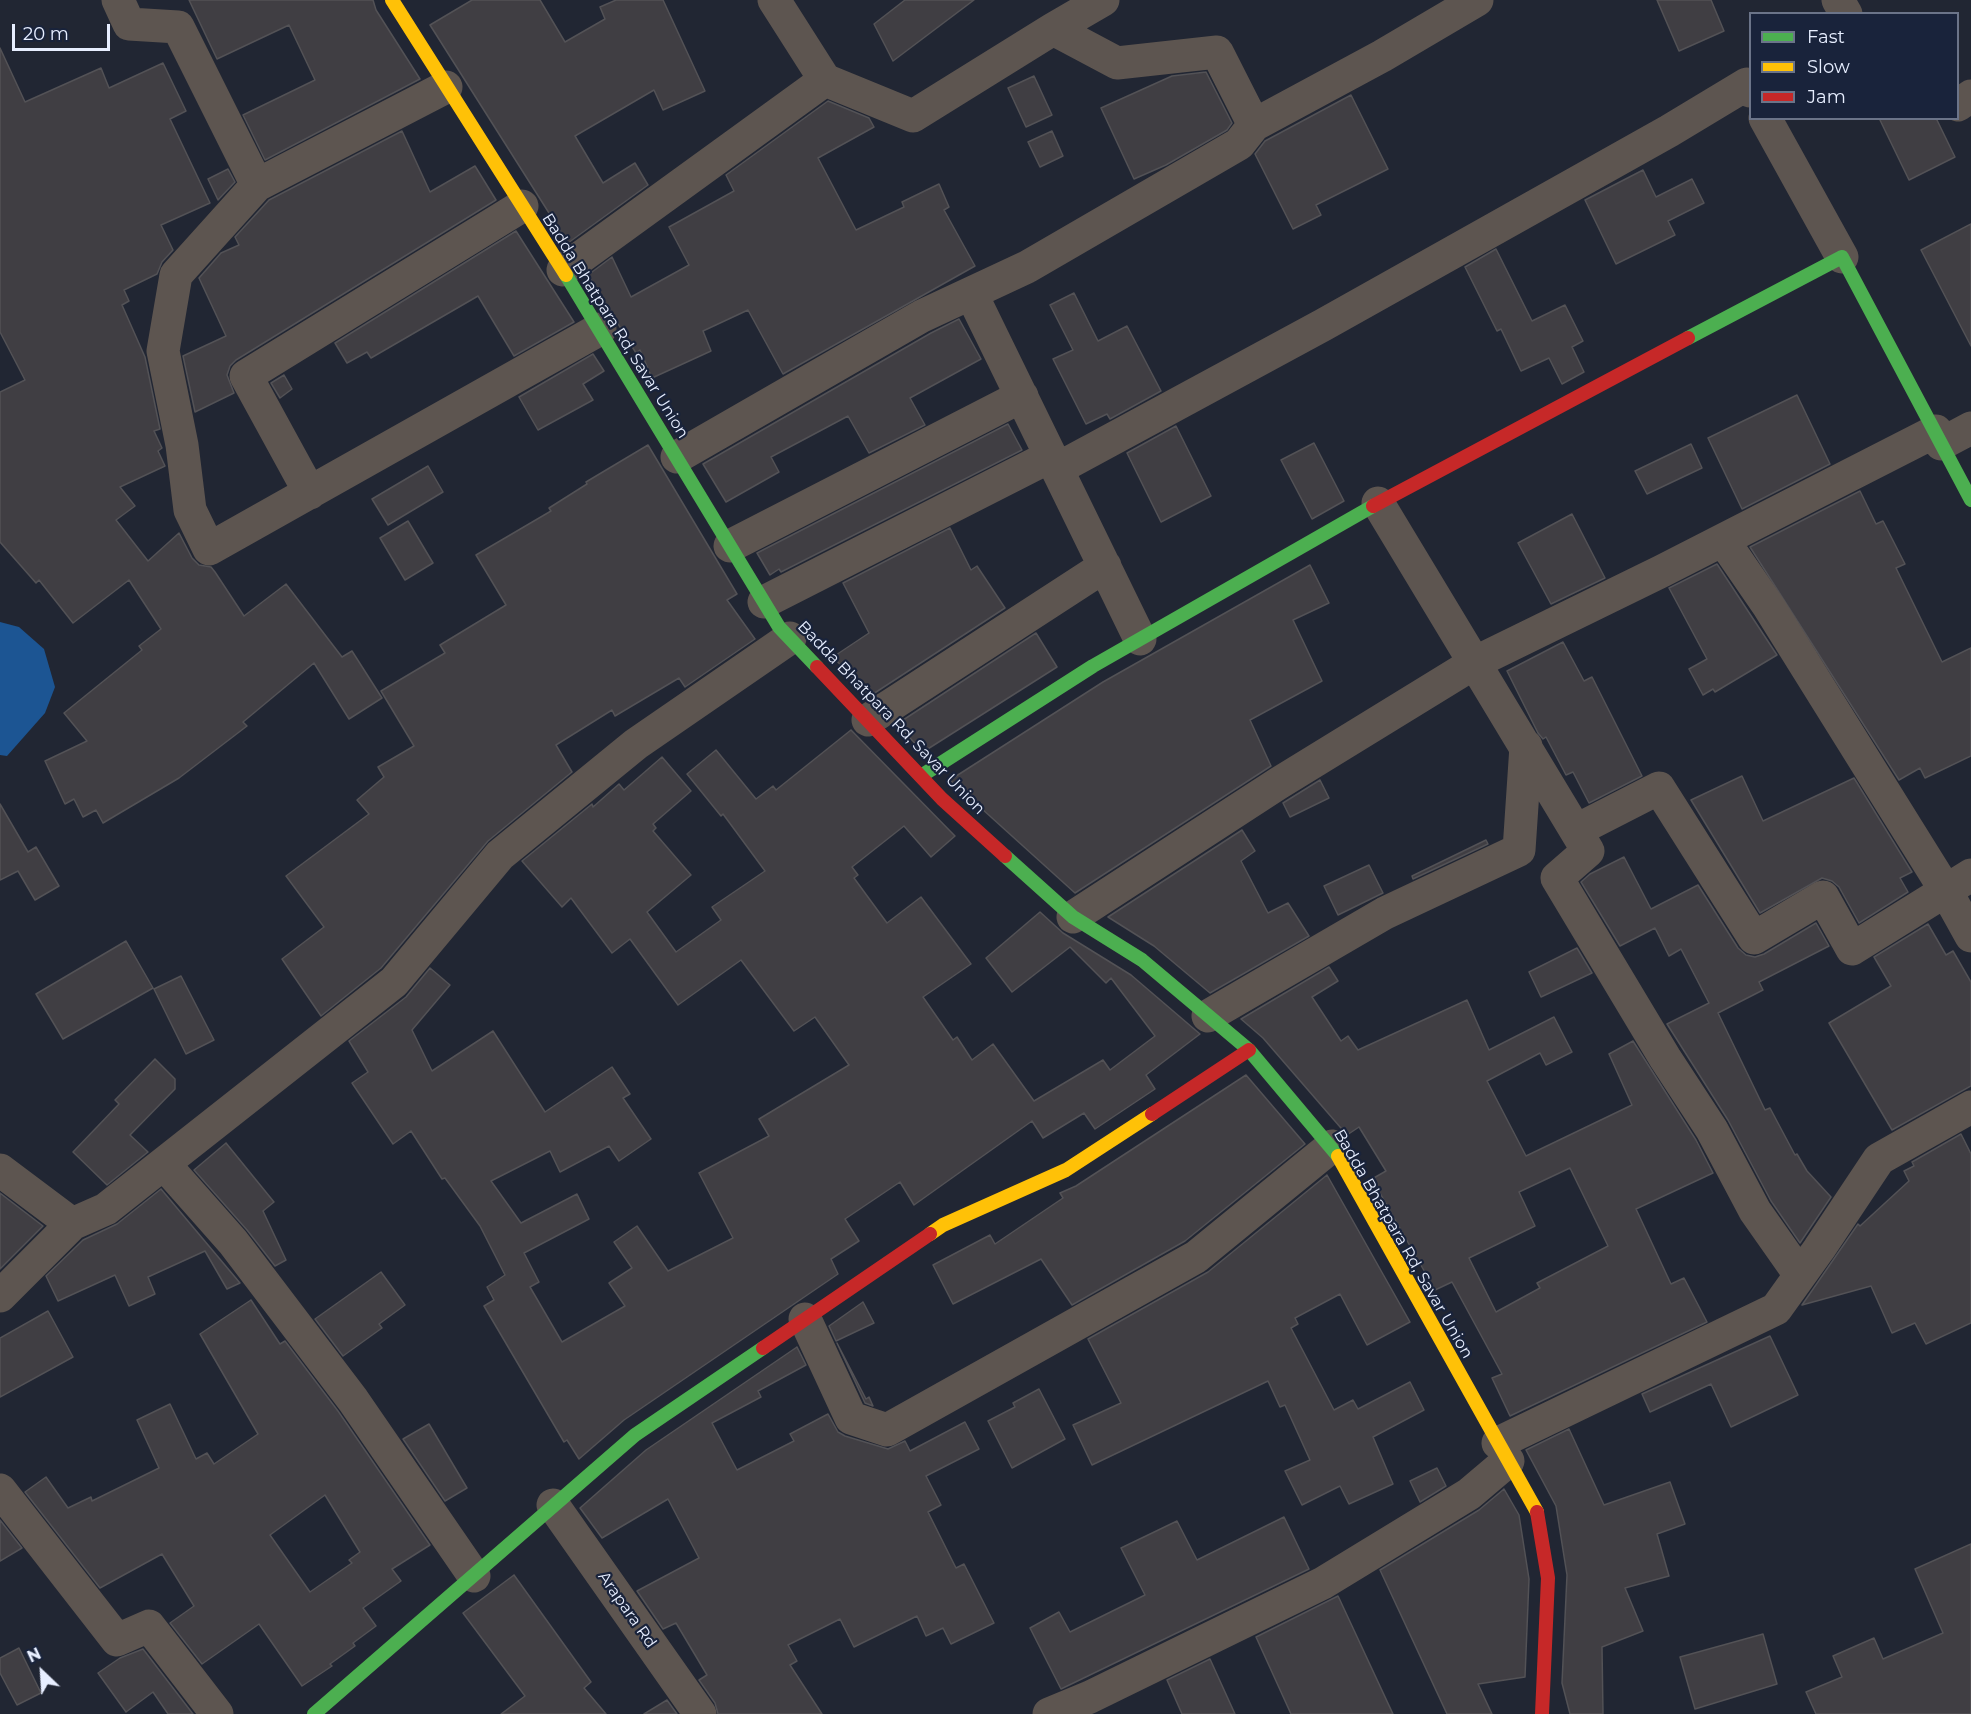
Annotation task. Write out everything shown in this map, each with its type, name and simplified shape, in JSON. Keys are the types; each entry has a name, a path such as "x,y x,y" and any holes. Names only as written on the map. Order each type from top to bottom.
{"street":[{"path":"118,0 129,24 178,27 257,184"},
{"name":"Badda Bhatpara Rd, Savar Union","path":"392,0 600,329 779,627 942,799 1073,917 1142,960 1249,1050 1332,1146 1537,1509 1548,1578 1542,1714"},
{"path":"774,0 825,80 913,116 1103,0"},
{"path":"677,457 922,316 1027,267 1239,144 1254,125 1382,56 1477,0"},
{"path":"1053,29 1117,63 1217,52 1254,125"},
{"path":"562,270 825,80"},
{"path":"764,602 1054,463 1323,325 1749,86"},
{"path":"446,87 257,184 176,275 163,351 182,445 190,510 209,549 600,329"},
{"path":"1767,120 1971,500"},
{"path":"310,493 246,376 522,206"},
{"path":"921,776 1093,666 1378,503 1842,257"},
{"path":"971,293 1140,639"},
{"path":"730,546 1022,396"},
{"path":"1073,917 1279,783 1476,662 1939,437 1971,428"},
{"path":"1378,503 1588,851 1557,878 1665,1058 1712,1130 1755,1211 1800,1275"},
{"path":"1723,540 1959,883 1971,936"},
{"path":"868,720 1105,566"},
{"path":"0,1296 72,1224 106,1209 394,982 500,855 636,744 790,638"},
{"path":"1208,1016 1385,913 1519,850 1526,746"},
{"path":"1577,830 1659,788 1754,938 1823,897 1852,949 1959,883"},
{"path":"314,1714 634,1435 943,1225 1066,1170 1249,1050"},
{"path":"1055,1713 1323,1582 1469,1494 1503,1452 1776,1309 1879,1159 1971,1107"},
{"path":"805,1319 851,1418 887,1430 1196,1257 1332,1146"},
{"path":"164,1164 233,1242 353,1400 474,1576"},
{"path":"0,1170 72,1224"},
{"path":"0,1490 117,1640 149,1626 217,1714"},
{"name":"Arapara Rd","path":"553,1505 700,1714"}],"water":[{"path":"0,622 19,627 44,649 55,687 45,713 7,756 0,755"}],"building":[{"path":"189,0 373,0 376,10 420,79 265,160 243,115 315,80 289,25 217,59"},
{"path":"472,0 540,0 565,42 605,19 600,7 616,0 663,0 705,91 663,110 654,90 575,136 603,183 635,163 648,185 568,243 430,25"},
{"path":"905,0 974,0 893,61 874,24"},
{"path":"1657,0 1711,0 1724,31 1679,51"},
{"path":"0,48 25,102 101,68 109,88 163,63 186,111 170,119 210,203 161,225 173,250 162,262 157,274 124,290 129,301 122,305 145,357 160,429 154,431 162,448 158,451 165,466 120,487 135,506 116,520 148,561 179,533 192,558 199,565 211,567 244,616 286,584 342,657 352,651 382,698 349,719 314,663 243,722 247,726 179,778 103,823 96,810 83,817 74,799 65,804 45,761 87,741 64,713 142,650 139,646 161,629 129,580 73,623 39,580 36,583 0,542 0,392 25,380 0,332"},
{"path":"1206,72 1232,123 1227,130 1166,165 1134,179 1101,108 1172,76"},
{"path":"1034,76 1052,115 1026,127 1008,88"},
{"path":"1351,95 1388,169 1316,205 1321,215 1293,229 1255,154 1265,141"},
{"path":"828,101 869,118 874,127 818,158 856,230 904,207 902,202 939,184 949,207 944,210 975,266 783,374 748,310 703,331 711,351 652,378 640,350 636,353 588,275 612,257 631,297 689,265 669,227 734,191 726,175"},
{"path":"1880,120 1937,120 1955,157 1909,180"},
{"path":"402,131 430,192 475,166 496,200 236,360 230,366 227,375 234,393 195,412 183,356 226,336 199,278 221,253 239,245 235,237 269,200"},
{"path":"1052,131 1063,156 1040,167 1028,142"},
{"path":"228,169 235,182 218,200 208,179"},
{"path":"1643,170 1656,197 1692,179 1704,203 1668,221 1675,235 1616,264 1585,200"},
{"path":"1971,224 1971,346 1921,250"},
{"path":"516,231 574,322 514,356 478,296 371,358 367,352 347,363 335,343"},
{"path":"1496,249 1532,321 1565,305 1583,341 1572,347 1584,372 1562,384 1549,358 1521,371 1501,329 1497,331 1465,267"},
{"path":"1074,293 1098,341 1127,326 1161,391 1110,419 1107,414 1086,424 1053,359 1073,350 1050,305"},
{"path":"959,319 981,359 910,398 925,425 869,453 848,416 771,457 779,472 726,502 703,464"},
{"path":"593,354 604,371 583,384 593,400 538,430 519,397"},
{"path":"284,375 292,389 280,398 271,383"},
{"path":"1797,395 1830,464 1742,509 1708,438"},
{"path":"1008,424 1022,450 781,572 779,569 770,575 757,553"},
{"path":"1176,426 1211,496 1161,522 1127,453"},
{"path":"1314,443 1344,501 1312,519 1281,460"},
{"path":"1691,444 1702,468 1647,494 1635,471"},
{"path":"648,445 737,594 727,600 755,639 685,687 679,678 615,716 612,710 556,745 572,772 488,841 381,968 321,1016 282,959 324,927 286,876 369,814 357,800 384,777 378,767 414,746 381,691 445,653 440,645 506,605 476,555 551,511 549,508 587,484 586,482"},
{"path":"428,466 443,492 388,525 372,499"},
{"path":"1860,491 1876,524 1883,521 1905,564 1896,568 1942,662 1971,648 1971,756 1925,778 1920,768 1899,780 1750,547"},
{"path":"1572,514 1605,578 1551,604 1518,543"},
{"path":"408,521 433,563 405,580 380,538"},
{"path":"950,528 971,570 977,566 1005,608 870,696 833,657 869,633 843,583"},
{"path":"1717,564 1777,655 1715,692 1713,689 1703,695 1689,669 1707,659 1669,588"},
{"path":"1310,565 1329,603 1293,620 1322,681 1250,720 1271,766 1075,893 950,780 1103,682"},
{"path":"1036,633 1057,667 923,752 897,724"},
{"path":"1563,642 1584,681 1592,677 1642,776 1589,803 1573,772 1566,775 1546,737 1543,739 1538,733 1507,671"},
{"path":"851,730 955,836 931,857 904,826 852,867 858,875 854,878 887,923 921,897 971,964 923,997 953,1040 957,1037 972,1060 993,1044 1034,1101 1103,1060 1110,1070 1155,1036 1111,978 1106,983 1070,947 1012,992 986,958 1040,912 1063,933 1131,975 1200,1034 1146,1075 1155,1089 1095,1129 1084,1113 1043,1138 1032,1121 914,1205 900,1182 845,1219 859,1241 831,1259 838,1274 624,1420 579,1459 567,1440 564,1442 484,1306 494,1300 487,1287 505,1275 480,1226 445,1178 442,1179 411,1131 393,1144 352,1083 368,1072 349,1041 406,997 430,968 450,985 412,1030 432,1071 493,1031 545,1112 612,1067 630,1094 623,1098 651,1139 619,1161 609,1146 560,1172 550,1151 491,1181 521,1223 577,1194 589,1219 524,1253 539,1282 530,1287 562,1342 625,1306 609,1283 632,1268 614,1242 637,1226 668,1271 733,1238 699,1173 769,1136 759,1119 849,1065 815,1017 794,1031 741,960 678,1005 630,939 612,953 571,898 562,907 522,861 592,804 593,807 619,784 624,790 662,757 691,791 653,824 656,828 653,831 691,875 647,912 676,952 721,920 712,907 765,871 723,814 721,816 687,774 716,750 756,799 773,786 776,790"},
{"path":"1742,776 1763,821 1854,778 1912,872 1900,878 1908,892 1859,923 1839,887 1832,881 1822,878 1760,913 1691,800"},
{"path":"1320,780 1329,798 1290,817 1283,803"},
{"path":"0,804 28,852 36,847 59,886 35,900 18,871 0,880"},
{"path":"1242,830 1255,851 1241,861 1268,913 1288,903 1309,936 1210,993 1154,946 1108,917"},
{"path":"1486,840 1488,844 1413,879 1412,876"},
{"path":"1624,857 1651,909 1698,885 1738,948 1746,955 1755,957 1764,954 1816,923 1829,946 1759,982 1763,990 1718,1013 1765,1110 1770,1108 1795,1155 1797,1154 1807,1171 1831,1197 1800,1243 1771,1201 1728,1120 1667,1024 1709,1003 1681,949 1669,956 1655,928 1620,946 1581,882 1590,874"},
{"path":"1369,865 1383,893 1338,915 1324,886"},
{"path":"1928,924 1946,955 1953,951 1971,982 1971,1086 1892,1130 1829,1023 1891,986 1874,957"},
{"path":"126,941 153,988 63,1039 36,994"},
{"path":"1577,948 1592,973 1541,997 1529,972"},
{"path":"1329,967 1338,981 1312,997 1341,1041 1348,1036 1358,1050 1467,1000 1489,1050 1554,1017 1572,1052 1546,1065 1540,1053 1487,1081 1526,1156 1632,1105 1609,1054 1633,1041 1696,1140 1713,1173 1636,1209 1671,1284 1684,1278 1707,1322 1510,1416 1492,1378 1502,1374 1452,1282 1435,1290 1372,1179 1386,1171 1359,1127 1347,1135 1263,1038 1241,1019","holes":["1570,1168 1608,1246 1537,1283 1540,1288 1496,1312 1469,1258 1535,1226 1519,1192"]},
{"path":"181,976 214,1040 186,1054 154,989"},
{"path":"155,1059 175,1079 175,1089 130,1135 148,1152 107,1185 73,1152 119,1104 115,1100"},
{"path":"1246,1075 1305,1144 1185,1241 1072,1305 1041,1259 953,1304 933,1265 990,1235 995,1244 1063,1198 1060,1193 1076,1186"},
{"path":"1961,1134 1971,1154 1971,1323 1926,1344 1915,1323 1892,1333 1871,1286 1802,1305 1858,1224 1860,1226 1909,1181 1904,1171 1914,1166 1912,1162"},
{"path":"226,1143 274,1202 263,1211 286,1260 275,1266 247,1230 194,1170"},
{"path":"1327,1175 1410,1322 1367,1345 1340,1294 1295,1318 1298,1324 1291,1328 1334,1410 1353,1400 1358,1409 1410,1382 1424,1410 1373,1437 1393,1484 1349,1504 1340,1486 1302,1505 1285,1471 1310,1460 1285,1405 1280,1407 1268,1381 1092,1465 1073,1425 1121,1403 1088,1339 1208,1272"},
{"path":"161,1189 240,1283 227,1289 205,1251 148,1277 155,1294 129,1306 115,1275 58,1301 46,1276 83,1240 117,1224"},
{"path":"0,1193 43,1226 0,1269"},
{"path":"381,1272 405,1305 379,1324 382,1328 343,1356 315,1319"},
{"path":"251,1300 280,1344 285,1341 338,1411 430,1545 392,1569 401,1581 363,1608 376,1626 353,1643 355,1646 330,1664 332,1666 302,1686 259,1624 202,1664 170,1623 194,1606 162,1554 100,1588 25,1492 46,1477 68,1508 91,1497 92,1501 159,1468 137,1420 170,1404 196,1459 207,1453 214,1464 258,1434 200,1334","holes":["325,1495 360,1552 349,1560 352,1563 310,1592 270,1535"]},
{"path":"863,1302 874,1323 836,1341 829,1326"},
{"path":"48,1311 73,1357 0,1397 0,1338"},
{"path":"1770,1336 1798,1395 1731,1427 1711,1384 1650,1412 1642,1394"},
{"path":"837,1343 866,1399 869,1397 873,1406 865,1403"},
{"path":"797,1347 806,1365 758,1391 761,1397 712,1423 737,1470 794,1441 790,1434 828,1414 838,1432 845,1436 888,1449 905,1441 910,1451 965,1422 979,1449 926,1476 941,1505 928,1512 956,1568 964,1564 994,1623 951,1644 943,1628 926,1636 917,1616 854,1647 840,1619 788,1645 797,1661 790,1665 822,1714 718,1714 715,1703 699,1680 707,1675 676,1623 663,1629 637,1591 699,1558 668,1499 602,1538 580,1508 646,1450"},
{"path":"1039,1389 1065,1439 1012,1468 988,1421 1015,1407 1013,1403"},
{"path":"429,1424 467,1488 445,1501 403,1439"},
{"path":"1569,1429 1604,1505 1670,1482 1685,1524 1657,1534 1669,1576 1625,1588 1643,1631 1602,1647 1603,1714 1570,1714 1562,1683 1567,1575 1556,1506 1526,1450"},
{"path":"1437,1468 1446,1486 1420,1502 1410,1481"},
{"path":"1504,1489 1519,1515 1529,1579 1525,1677 1478,1684 1492,1714 1447,1714 1380,1570 1479,1510"},
{"path":"1284,1517 1309,1569 1061,1689 1030,1628 1059,1612 1070,1632 1145,1595 1121,1548 1177,1521 1197,1560"},
{"path":"0,1520 22,1548 0,1561"},
{"path":"1971,1544 1971,1714 1816,1714 1806,1692 1842,1677 1833,1656 1874,1638 1883,1659 1943,1633 1915,1569"},
{"path":"514,1575 591,1682 584,1688 606,1714 501,1714 525,1696 463,1613"},
{"path":"1338,1596 1393,1714 1291,1714 1256,1637"},
{"path":"1763,1634 1777,1684 1695,1709 1680,1657"},
{"path":"19,1648 41,1693 17,1705 0,1673 0,1658"},
{"path":"143,1649 193,1714 168,1714 153,1692 126,1712 98,1673 120,1658"},
{"path":"1210,1659 1235,1714 1182,1714 1167,1680"},
{"path":"667,1700 677,1714 644,1714"}],"traffic: fast":[{"path":"1688,338 1842,257 1971,500"},
{"path":"566,275 779,627 817,667"},
{"path":"921,776 1093,666 1373,506"},
{"path":"1005,856 1073,917 1142,960 1249,1050 1338,1156"},
{"path":"314,1714 635,1435 763,1348"}],"traffic: slow":[{"path":"392,0 566,275"},
{"path":"930,1234 943,1225 1066,1170 1152,1114"},
{"path":"1338,1156 1537,1512"}],"traffic: jam":[{"path":"1373,506 1688,338"},
{"path":"817,667 942,799 1005,856"},
{"path":"1152,1114 1249,1050"},
{"path":"763,1348 930,1234"},
{"path":"1537,1512 1548,1578 1542,1714"}]}
